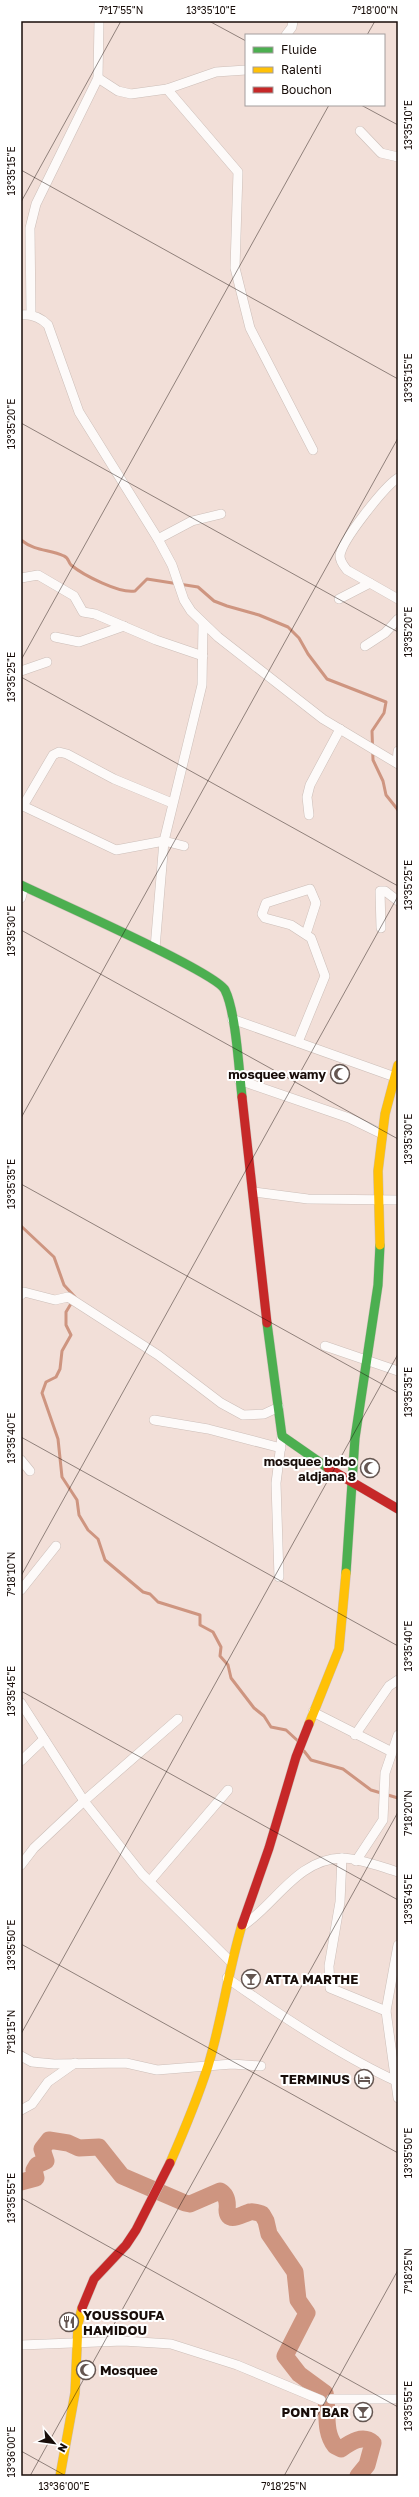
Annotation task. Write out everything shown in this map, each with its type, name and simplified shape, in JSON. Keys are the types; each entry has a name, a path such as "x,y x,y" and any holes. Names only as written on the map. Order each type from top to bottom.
{"street":[{"path":"31,315 30,228 36,204 98,78 99,21"},
{"path":"287,34 292,27 293,21"},
{"path":"98,78 118,91 131,94 167,89 216,72 245,70"},
{"path":"167,89 238,172 235,268 250,328 313,450"},
{"path":"360,131 381,153 398,157"},
{"path":"21,315 31,315 42,319 48,324 78,412 158,539 184,600 203,624 340,729 397,764 398,751"},
{"path":"398,478 353,528 340,556 341,563 347,570 398,599"},
{"path":"158,539 192,521 220,514"},
{"path":"21,578 38,575 74,596 83,612 95,614 203,656"},
{"path":"339,599 370,583"},
{"path":"365,646 385,633 398,619"},
{"path":"155,948 164,841 172,803 187,751 202,685 203,624"},
{"path":"55,637 79,642 124,626"},
{"path":"21,671 48,662"},
{"path":"309,815 307,797 310,785 340,729"},
{"path":"172,803 114,779 66,754 59,752 53,756 22,805 116,850 164,841 184,846"},
{"path":"21,898 23,886 155,948 220,982 225,990 232,1019 254,1192 273,1378 279,1407 282,1436 276,1483 279,1577"},
{"path":"298,1042 325,976 311,938 291,925 265,918 262,914 266,903 310,889 316,903 306,934"},
{"path":"381,928 380,891 385,891 398,901"},
{"path":"232,1019 395,1077"},
{"path":"60,2476 76,2393 79,2343 78,2324 88,2291 106,2264 126,2245 166,2174 190,2118 208,2065 231,1962 244,1925 296,1757 339,1649 345,1592 351,1481 355,1438 368,1360 378,1285 381,1228 378,1199 382,1134 395,1090 395,1077 398,1065"},
{"path":"239,1080 349,1118 382,1134"},
{"path":"254,1192 308,1199 398,1200"},
{"path":"21,1296 24,1292 55,1300 68,1297 158,1355 221,1403 243,1415 264,1414 279,1407"},
{"path":"325,1346 398,1371"},
{"path":"154,1420 208,1429 281,1448"},
{"path":"282,1436 351,1481 398,1509"},
{"path":"21,1460 30,1471"},
{"path":"21,1590 56,1546"},
{"path":"355,1735 389,1686 398,1680"},
{"path":"21,1703 84,1801 118,1845 150,1881 231,1962"},
{"path":"313,1712 355,1735 392,1752"},
{"path":"21,1865 34,1848 84,1801 178,1719"},
{"path":"356,1861 383,1820 385,1773 398,1735"},
{"path":"21,1761 44,1739"},
{"path":"150,1881 228,1790"},
{"path":"244,1925 260,1914 297,1876 317,1862 342,1858 398,1872"},
{"path":"342,1858 340,1902 329,1966 330,1988 386,2011"},
{"path":"398,1945 386,2011 398,2098"},
{"path":"227,1978 278,2012 357,2061 396,2081"},
{"path":"21,2056 32,2062 54,2064 75,2062 126,2063 157,2070 208,2065 261,2066"},
{"path":"21,2110 32,2104 48,2082 75,2062"},
{"path":"21,2345 124,2341 171,2344 237,2365 321,2400"},
{"path":"331,2399 398,2398"}],"waterway":[{"path":"21,540 32,547 64,556 71,565 77,569 102,583 120,590 135,591 147,579 198,587 214,601 259,615 288,627 299,638 308,654 327,679 386,702 384,713 372,731 373,760 383,781 386,795 398,810"},
{"path":"21,1226 54,1257 64,1285 75,1297 66,1312 66,1325 71,1335 62,1351 60,1369 56,1377 46,1382 42,1393 58,1439 62,1477 77,1500 79,1515 88,1530 98,1539 105,1560 143,1592 150,1594 158,1602 200,1615 200,1625 213,1632 221,1647 220,1656 228,1665 231,1678 254,1708 264,1716 271,1727 286,1730 298,1741"},
{"path":"304,1751 311,1760 343,1769 371,1790 398,1798"},
{"path":"21,2182 36,2178 34,2170 37,2165 46,2161 42,2149 49,2140 68,2143 79,2148 99,2147 122,2176 185,2203 190,2204 220,2191 226,2199 227,2210 230,2217 236,2217 252,2212 262,2214 266,2221 269,2234 295,2272 298,2300 307,2313 285,2356 299,2374 325,2393 329,2434 335,2446 341,2449 361,2439 369,2440 373,2443 367,2465 358,2476"}],"traffic: fast":[{"path":"21,885 164,953 215,981 225,990 232,1012 242,1097"},
{"path":"346,1573 355,1438 378,1285 380,1245"},
{"path":"267,1323 282,1436 328,1468"}],"traffic: slow":[{"path":"380,1245 378,1171 385,1114 398,1065"},
{"path":"309,1724 339,1649 346,1573"},
{"path":"170,2163 208,2066 242,1925"},
{"path":"60,2476 75,2393 78,2324 82,2308"}],"traffic: jam":[{"path":"242,1097 267,1323"},
{"path":"328,1468 398,1509"},
{"path":"242,1925 269,1848 296,1757 309,1724"},
{"path":"82,2308 94,2279 126,2245 136,2230 170,2163"}],"place":[{"name":"mosquee wamy","path":"340,1074"},
{"name":"mosquee bobo aldjana 8","path":"370,1468"},
{"name":"ATTA MARTHE","path":"251,1979"},
{"name":"TERMINUS","path":"364,2079"},
{"name":"YOUSSOUFA HAMIDOU","path":"69,2322"},
{"name":"Mosquee","path":"86,2370"},
{"name":"PONT BAR","path":"363,2412"}]}
